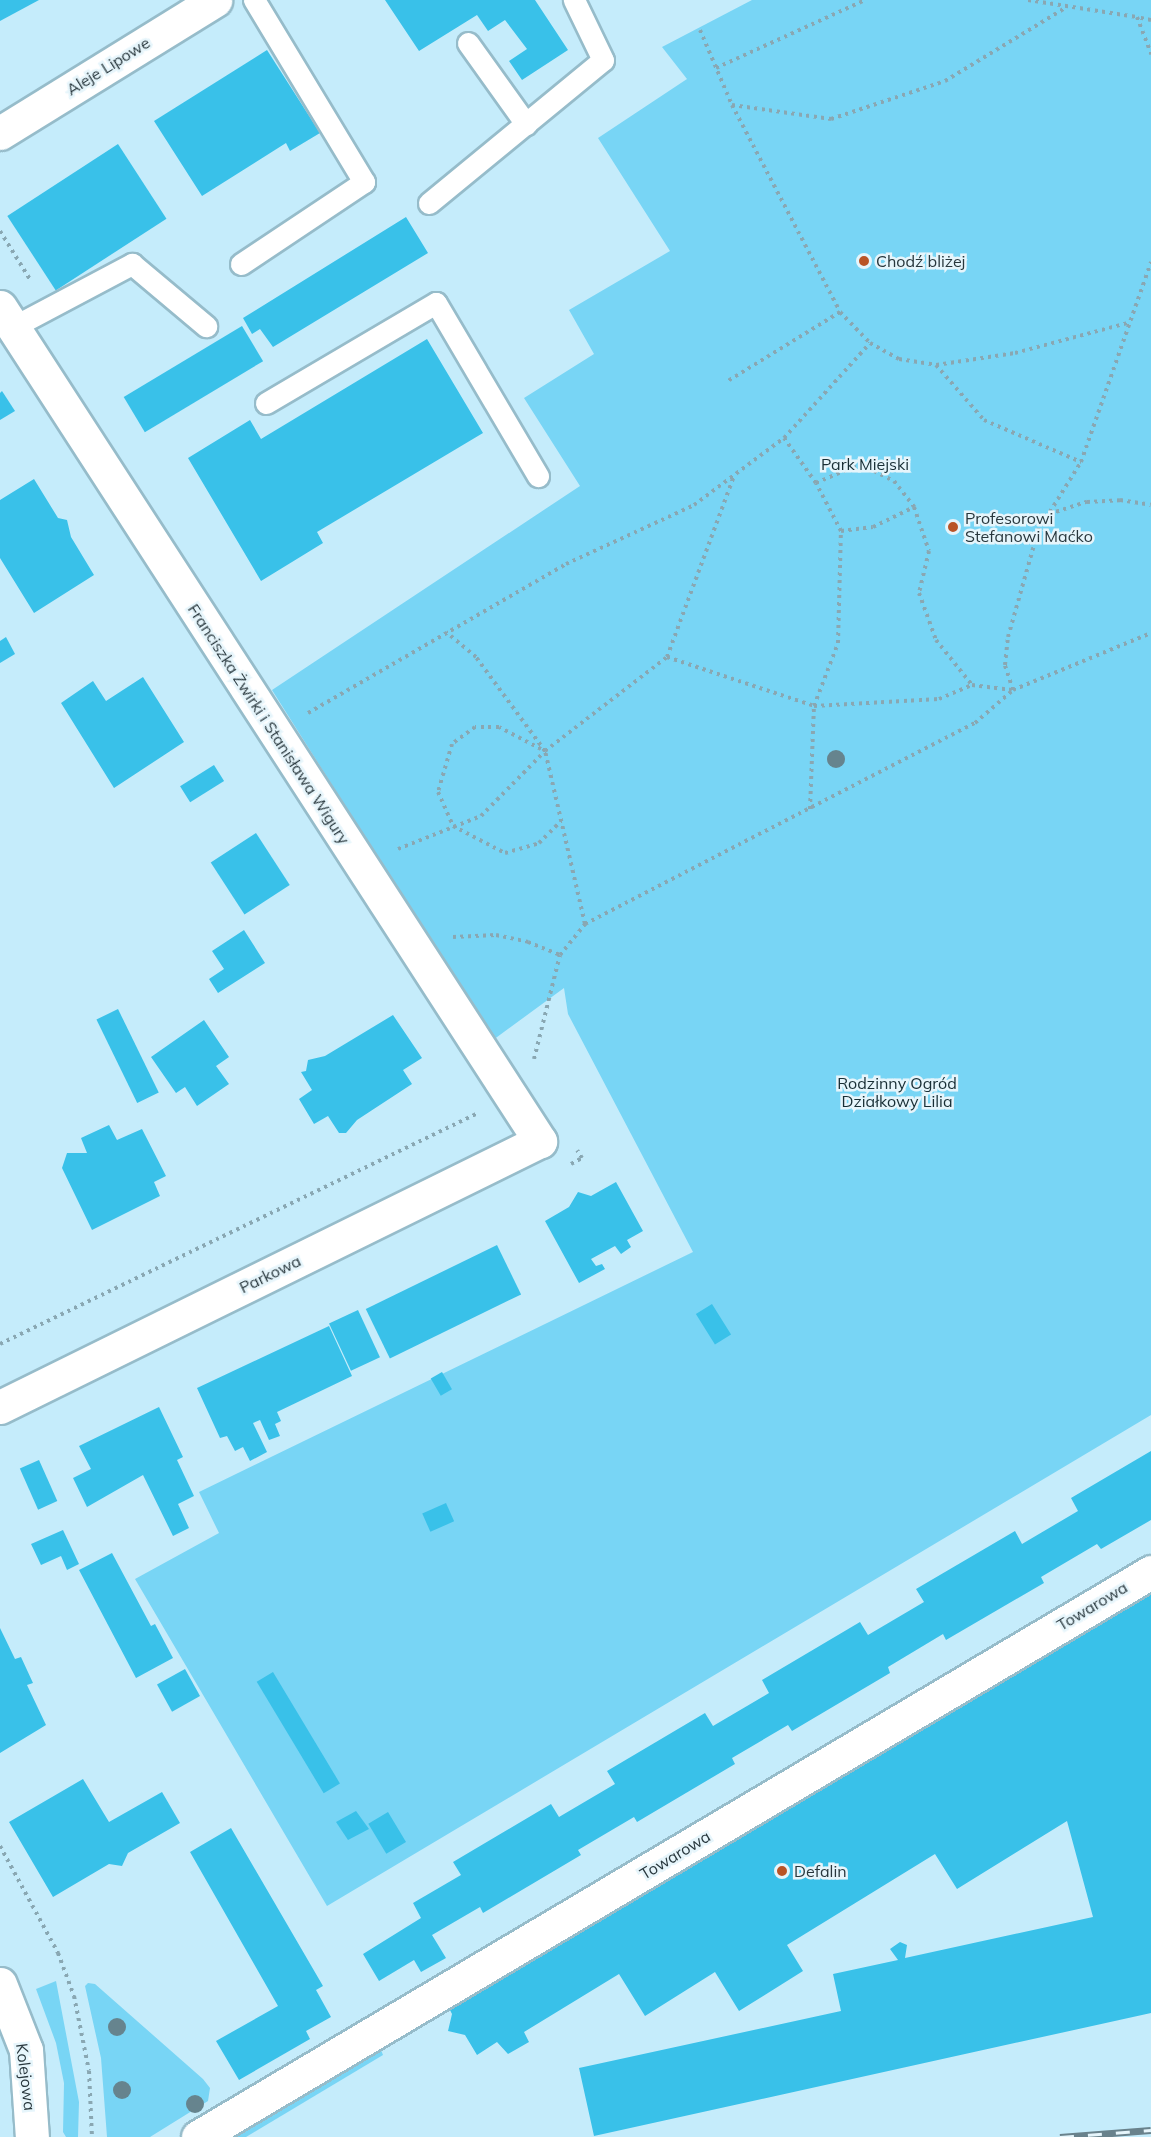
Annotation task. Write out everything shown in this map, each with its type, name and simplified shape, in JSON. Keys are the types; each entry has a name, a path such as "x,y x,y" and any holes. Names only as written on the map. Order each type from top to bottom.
{"street":[{"name":"Aleje Lipowe","path":"0,133 215,0"},
{"name":"Franciszka Żwirki i Stanisława Wigury","path":"7,317 531,1129"},
{"name":"Parkowa","path":"0,1407 531,1129"},
{"name":"Towarowa","path":"198,2137 1151,1572"},
{"name":"Kolejowa","path":"0,1984 26,2050 32,2137"}],"lane":[{"path":"241,264 363,182 254,0"},
{"path":"429,203 603,60 574,0"},
{"path":"468,43 525,124"},
{"path":"7,317 132,264 206,326"},
{"path":"266,403 436,303 538,476"}],"path":[{"path":"716,68 865,0"},
{"path":"1028,0 1065,8 1151,20"},
{"path":"732,105 831,119 945,81 1065,8"},
{"path":"1137,17 1151,54"},
{"path":"700,30 732,105 840,312 870,343 899,359 936,365 1016,353 1129,322"},
{"path":"1012,690 1005,665 1008,637 1038,531 1081,462 1151,262"},
{"path":"728,381 840,312"},
{"path":"307,714 566,564 694,505 784,438 870,343"},
{"path":"936,365 984,420 1081,462"},
{"path":"784,438 816,483 841,531 838,643 814,706 810,809"},
{"path":"816,483 853,467 874,471 894,481 914,507 929,551 919,593 936,640 972,685"},
{"path":"393,852 481,816 545,751 667,657 734,475"},
{"path":"1049,514 1087,502 1120,500 1151,505"},
{"path":"841,531 873,527 914,507"},
{"path":"446,632 476,657 545,751 585,924"},
{"path":"531,1129 560,955 585,924 975,723 1012,690 1151,633"},
{"path":"667,657 814,706 939,699 972,685 1012,690"},
{"path":"545,751 499,727 486,725 475,727 452,744 438,792 453,826 505,853 539,843 561,821"},
{"path":"452,947 446,938 496,935 528,942 560,955"},
{"path":"0,1344 482,1111 476,1101"},
{"path":"0,1846 58,1953 74,1996 89,2071 92,2137"}],"green space":[{"path":"752,0 1151,0 1151,1415 327,1906 135,1579 219,1533 199,1492 693,1252 568,1014 564,988 493,1040 272,690 580,486 524,398 594,354 569,310 670,251 598,138 687,79 662,47"},
{"path":"56,1981 79,2102 78,2137 66,2137 63,2132 64,2083 56,2043 36,1989"},
{"path":"88,1983 95,1984 203,2079 210,2088 208,2101 150,2137 107,2137 101,2058 85,1986"},
{"path":"381,2050 383,2055 246,2137 234,2137"}],"building":[{"path":"0,0 39,0 0,21"},
{"path":"385,0 535,0 568,50 522,80 509,61 527,49 505,20 488,31 477,15 419,51"},
{"path":"267,50 320,133 290,151 286,143 202,196 154,121"},
{"path":"118,144 166,219 56,291 7,216"},
{"path":"406,217 428,253 273,347 260,329 252,334 243,318"},
{"path":"242,326 263,361 145,432 124,397"},
{"path":"427,339 483,433 317,532 323,543 261,581 188,458 250,420 261,439"},
{"path":"2,391 15,411 0,420 0,393"},
{"path":"34,479 58,518 67,520 71,537 94,575 34,613 0,558 0,500"},
{"path":"6,637 15,654 0,663 0,641"},
{"path":"143,677 184,742 114,788 61,703 93,681 106,701"},
{"path":"214,765 224,781 190,802 180,786"},
{"path":"256,833 290,885 244,914 211,862"},
{"path":"244,930 265,963 218,993 209,979 224,969 212,951"},
{"path":"118,1009 159,1093 137,1103 96,1020"},
{"path":"393,1015 422,1058 403,1070 412,1084 357,1120 346,1133 339,1133 328,1116 314,1124 299,1099 312,1090 301,1072 306,1071 308,1060 325,1056"},
{"path":"204,1020 229,1057 216,1066 229,1084 197,1106 185,1087 176,1093 151,1057"},
{"path":"109,1125 117,1140 142,1129 166,1176 154,1182 160,1196 92,1230 62,1168 67,1153 87,1153 81,1138"},
{"path":"616,1182 643,1231 627,1240 631,1247 621,1254 615,1246 591,1259 596,1266 602,1264 605,1269 579,1283 545,1221 569,1207 578,1192 591,1196"},
{"path":"497,1245 521,1294 390,1358 366,1309"},
{"path":"712,1304 731,1335 715,1345 696,1314"},
{"path":"358,1310 380,1357 351,1371 329,1324"},
{"path":"329,1326 352,1376 277,1412 281,1421 275,1424 280,1436 269,1440 260,1420 253,1423 267,1452 250,1461 243,1447 235,1451 227,1436 220,1438 197,1388"},
{"path":"442,1372 452,1389 441,1396 431,1378"},
{"path":"159,1407 183,1457 177,1460 194,1496 178,1504 189,1528 173,1536 143,1475 87,1507 73,1478 91,1469 79,1446"},
{"path":"1151,1451 1151,1520 1101,1549 1097,1544 1041,1577 1044,1583 946,1640 943,1634 888,1667 890,1673 792,1731 788,1725 732,1758 735,1764 637,1822 634,1817 578,1850 581,1855 483,1913 480,1907 432,1935 446,1958 421,1972 414,1960 379,1981 363,1954 421,1918 413,1903 461,1875 453,1862 551,1804 559,1817 615,1784 607,1771 705,1713 713,1726 769,1693 762,1680 860,1622 868,1635 924,1602 916,1589 1015,1531 1022,1544 1078,1511 1071,1498"},
{"path":"39,1460 57,1501 38,1510 20,1469"},
{"path":"446,1503 454,1521 430,1532 422,1514"},
{"path":"63,1530 79,1564 67,1570 61,1556 41,1565 31,1544"},
{"path":"112,1553 151,1626 155,1624 173,1658 136,1678 79,1570"},
{"name":"Defalin","path":"1151,1588 1151,2013 594,2136 579,2068 841,2011 833,1974 898,1960 890,1949 900,1942 907,1945 905,1958 1093,1917 1067,1821 957,1889 935,1854 787,1945 803,1971 739,2011 715,1972 645,2016 619,1974 524,2032 529,2042 508,2054 497,2042 477,2055 465,2035 448,2031 452,2014 449,2008"},
{"path":"0,1628 15,1659 21,1657 33,1683 27,1685 46,1725 0,1753"},
{"path":"185,1669 200,1696 172,1712 157,1685"},
{"path":"273,1672 340,1783 324,1793 257,1682"},
{"path":"83,1779 109,1822 162,1792 180,1823 128,1853 122,1866 109,1864 53,1897 9,1822"},
{"path":"356,1811 369,1829 348,1840 336,1822"},
{"path":"388,1812 406,1842 386,1854 368,1824"},
{"path":"231,1828 323,1986 316,1990 331,2017 306,2031 310,2039 239,2080 216,2041 278,2006 190,1852"}],"railway":[{"path":"1060,2137 1151,2130"}],"place":[{"name":"Chodź bliżej","path":"864,261"},
{"name":"Profesorowi Stefanowi Maćko","path":"953,527"},
{"name":"Defalin","path":"782,1871"}],"park label":[{"name":"Park Miejski","path":"865,464"},
{"name":"Rodzinny Ogród Działkowy Lilia","path":"897,1092"}]}
